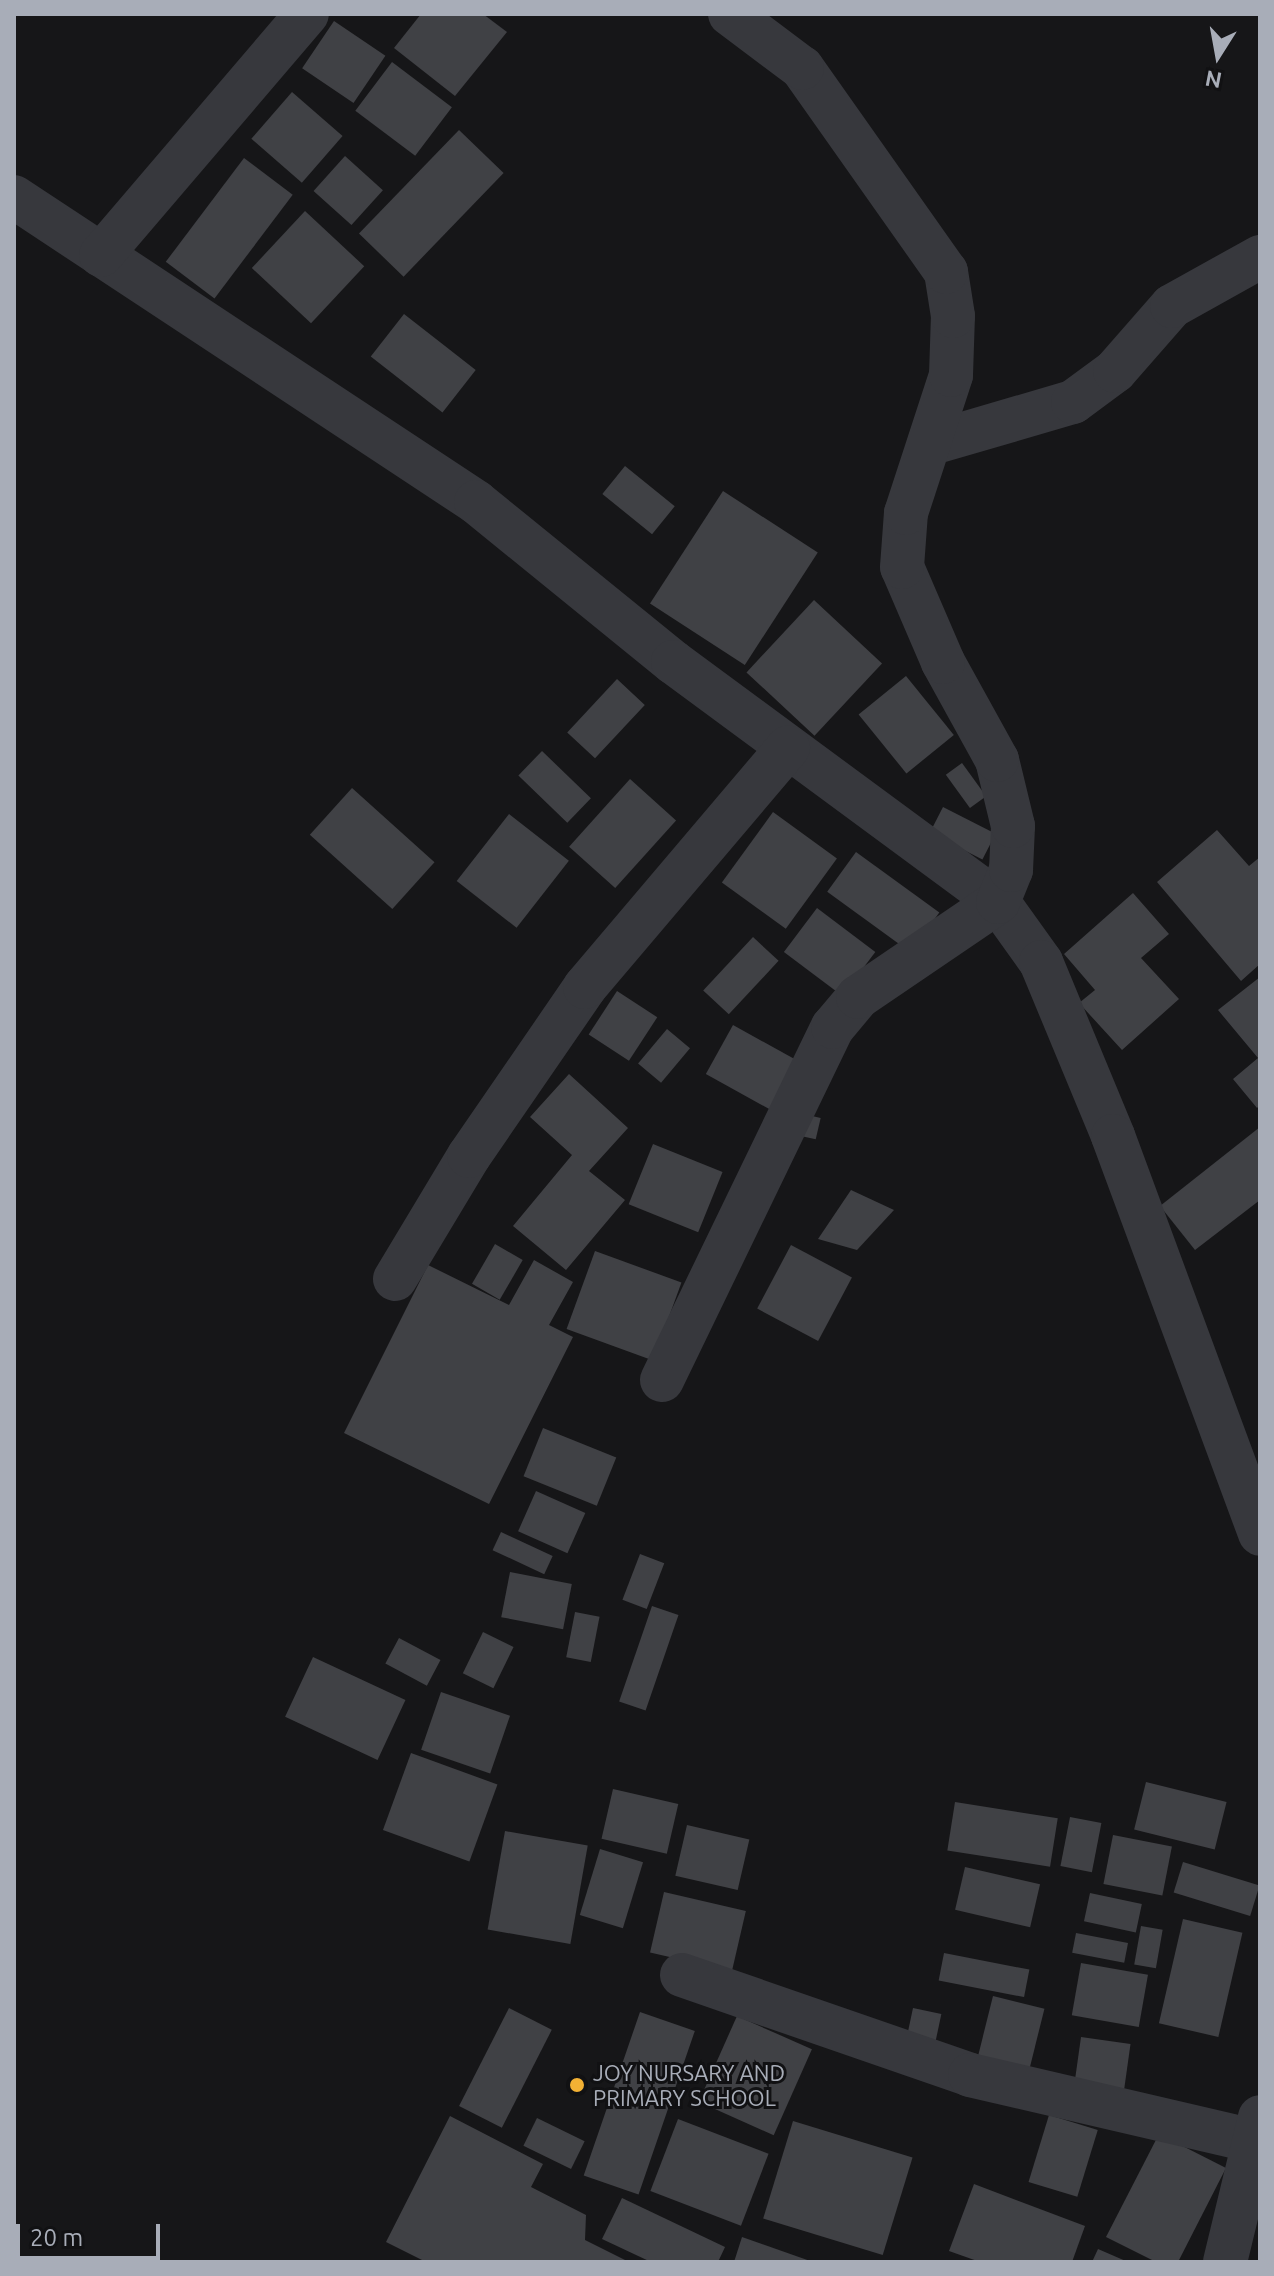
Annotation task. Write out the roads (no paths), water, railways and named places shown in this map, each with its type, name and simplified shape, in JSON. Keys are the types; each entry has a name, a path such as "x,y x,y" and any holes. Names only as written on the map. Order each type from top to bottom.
{"street":[{"path":"101,255 307,14"},
{"path":"662,1380 833,1027 858,997 998,902 1011,870 1013,826 997,760 943,662 902,567 906,513 951,375 953,316 946,272 802,68 730,14"},
{"path":"14,197 476,502 673,662 998,902 1041,962 1107,1121 1260,1534"},
{"path":"929,444 1073,402 1115,371 1172,306 1260,257"},
{"path":"395,1279 469,1156 585,987 788,748"},
{"path":"682,1975 970,2075 1257,2129 1225,2262"}],"place":[{"name":"JOY NURSARY AND PRIMARY SCHOOL","path":"577,2085"}]}
